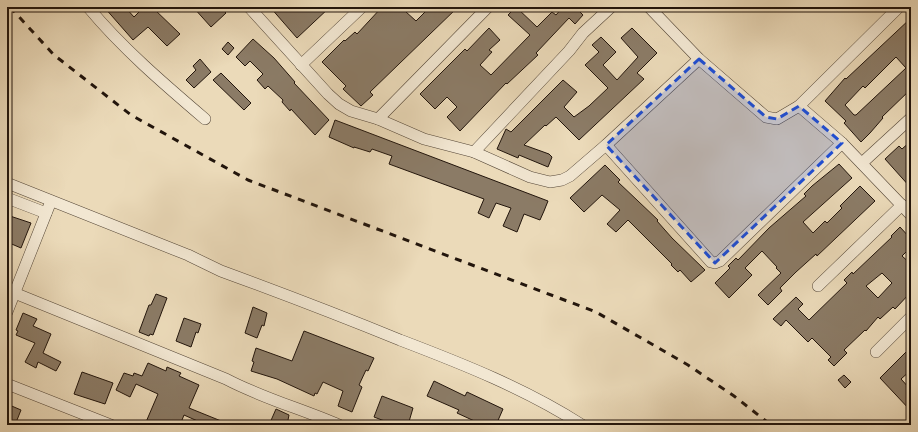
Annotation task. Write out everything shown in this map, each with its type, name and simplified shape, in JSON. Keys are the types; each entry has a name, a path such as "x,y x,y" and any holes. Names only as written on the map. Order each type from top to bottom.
{"street":[{"path":"88,7 103,25 135,57 204,119"},
{"path":"249,7 339,104 424,138 474,152 530,177 550,182 562,180 570,176 606,145 699,59"},
{"path":"301,64 362,7"},
{"path":"378,119 488,7"},
{"path":"474,152 569,51 583,34 611,7"},
{"path":"649,7 699,59 766,118 777,119 799,106 899,7"},
{"path":"799,106 842,143 911,215"},
{"path":"862,163 911,118"},
{"path":"606,145 711,262 715,263 720,261 842,143"},
{"path":"7,184 188,255 221,271 446,358 508,384 554,407 582,425"},
{"path":"7,198 46,213"},
{"path":"7,312 10,291 51,201"},
{"path":"818,286 902,205"},
{"path":"10,291 226,379 247,391 300,408 339,425"},
{"path":"876,352 911,317"},
{"path":"7,384 111,425"}],"highlighted area":[{"path":"699,59 766,117 777,119 799,106 842,143 715,263 606,145"}],"building":[{"path":"104,7 125,7 134,17 144,7 152,7 180,34 167,46 148,27 133,40"},
{"path":"193,7 220,7 226,13 211,27"},
{"path":"270,7 330,7 297,38"},
{"path":"382,7 409,7 405,11 416,21 430,7 458,7 370,92 373,95 361,106 343,89 346,86 322,62 344,40 345,41 355,32 357,34"},
{"path":"516,7 537,27 552,12 556,15 563,7 575,7 583,15 575,24 569,18 536,53 538,55 507,84 506,83 460,131 447,117 457,107 447,97 435,109 420,94 465,49 467,51 489,28 500,40 489,50 492,52 480,65 491,75 530,35 508,15"},
{"path":"911,18 911,89 882,117 883,118 861,142 844,123 846,121 825,101 845,78 846,79","holes":["896,57 906,68 856,115 854,115 845,105 863,86 865,88"]},
{"path":"632,28 657,53 637,73 644,79 579,140 556,117 546,126 545,125 524,145 549,154 552,157 548,167 519,155 518,158 497,149 506,129 511,132 563,80 577,92 564,107 574,117 589,106 608,88 585,65 599,52 592,45 601,37 616,52 603,65 617,80 638,57 621,38"},
{"path":"253,39 274,58 295,82 294,83 329,120 315,135 291,109 290,111 282,102 283,100 268,86 265,89 257,80 263,74 250,61 245,66 236,57"},
{"path":"228,42 234,48 228,55 222,49"},
{"path":"200,59 211,72 194,88 186,80 196,70 193,66"},
{"path":"221,73 251,103 244,110 213,80"},
{"path":"335,120 548,201 540,220 524,214 517,232 503,226 511,208 496,203 489,218 478,213 484,199 389,164 392,156 372,149 370,152 354,148 329,137"},
{"path":"911,141 911,188 885,159 899,146 902,149"},
{"path":"839,164 852,178 803,222 813,233 825,221 827,223 842,208 840,206 860,186 875,201 817,256 816,254 796,272 780,288 782,291 768,305 758,295 781,273 762,251 745,268 752,275 729,298 715,283 730,268 728,266 736,258 738,260 769,228 806,196 804,194 812,186"},
{"path":"605,165 620,180 618,182 658,220 657,221 672,238 705,270 691,282 680,270 678,272 671,265 672,264 628,220 616,232 607,224 620,210 602,195 584,212 570,198"},
{"path":"7,215 31,223 21,248 7,242"},
{"path":"900,227 911,239 911,247 902,256 911,264 911,292 895,309 893,307 880,319 878,317 866,331 865,330 844,350 847,353 834,366 828,360 831,357 812,338 808,342 786,320 781,326 773,319 796,297 803,304 798,309 809,320 847,283 844,280 852,272 853,274 892,237 891,236","holes":["882,273 892,283 878,298 866,286"]},
{"path":"156,294 167,298 153,335 150,334 149,336 139,332 149,305 151,305"},
{"path":"253,307 267,313 264,326 262,325 257,338 245,333"},
{"path":"23,313 37,319 33,326 51,334 43,353 61,362 56,371 38,362 36,368 25,362 35,343 16,335 18,331 16,330"},
{"path":"184,318 201,324 198,333 196,332 191,347 176,341"},
{"path":"304,331 374,358 359,385 362,387 352,412 338,406 343,391 323,382 317,394 315,393 314,396 277,379 251,371 256,348 292,361"},
{"path":"911,347 911,370 901,379 911,390 911,411 880,378"},
{"path":"148,363 166,371 167,367 181,373 179,376 199,385 189,408 231,425 212,425 202,423 184,415 180,425 152,425 146,422 158,394 136,384 130,397 116,390 124,373 133,376 134,373 142,376"},
{"path":"82,372 113,383 105,404 74,394"},
{"path":"844,375 851,382 845,388 838,380"},
{"path":"434,381 465,396 467,392 503,409 496,425 483,425 457,413 459,410 427,396"},
{"path":"382,396 413,408 408,425 395,425 374,417"},
{"path":"7,404 21,410 15,425 7,422"},
{"path":"276,409 289,415 287,425 269,425"}],"railway":[{"path":"10,7 54,55 131,115 248,180 596,312 688,365 734,396 771,425"}]}
